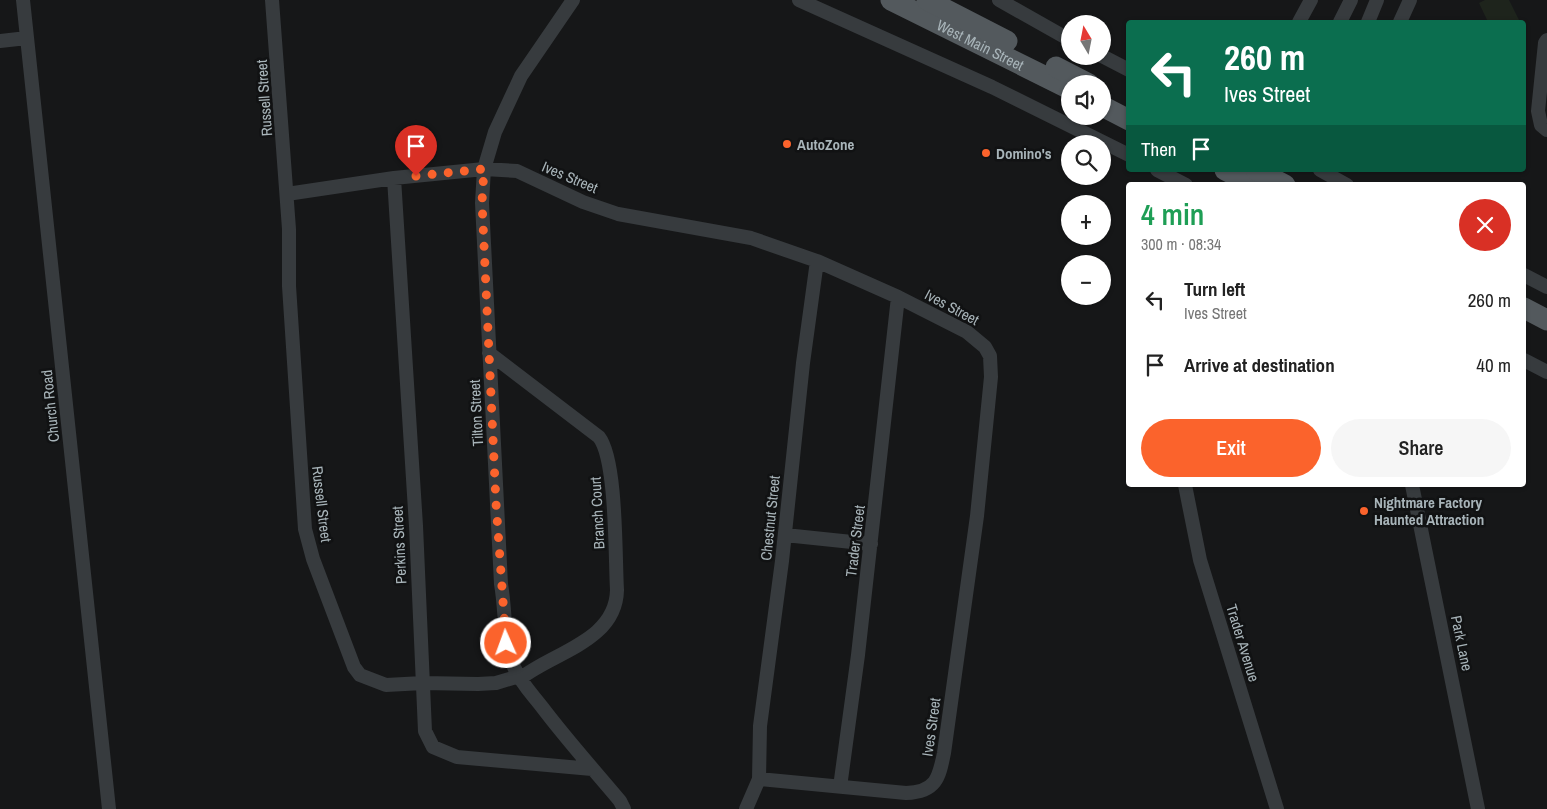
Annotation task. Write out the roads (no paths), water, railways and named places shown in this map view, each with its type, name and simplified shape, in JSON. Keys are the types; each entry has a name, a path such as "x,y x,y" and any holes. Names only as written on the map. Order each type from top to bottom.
{"main road":[{"name":"West Main Street","path":"891,0 1061,85"},
{"name":"West Main Street","path":"927,0 1072,75"},
{"path":"1111,95 1126,103"},
{"path":"1111,111 1126,118"},
{"path":"1233,172 1273,182"},
{"path":"1526,309 1547,320"},
{"path":"1526,325 1547,336"}],"street":[{"name":"Church Road","path":"22,0 109,809"},
{"name":"Russell Street","path":"272,0 290,229 289,286 302,498 305,529 313,559 354,667 360,675 386,685 423,683 496,684 516,677 521,678"},
{"name":"Tilton Street","path":"573,0 521,76 495,132 484,169 482,202 506,643 514,667 521,678 592,769 620,801 624,809"},
{"path":"799,0 992,88 1126,154"},
{"path":"999,0 1061,35"},
{"path":"1301,20 1311,0"},
{"path":"1341,20 1351,0"},
{"path":"1369,20 1377,0"},
{"path":"1401,20 1410,0"},
{"path":"0,41 27,38"},
{"path":"1547,40 1538,111 1541,125 1547,130"},
{"path":"1111,61 1126,68"},
{"name":"Ives Street","path":"394,178 484,169 517,171 583,202 618,214 751,238 817,261 898,297 967,332 984,347 990,356 991,377 977,516 944,752 938,777 929,788 915,792 759,779"},
{"path":"1161,172 1180,182"},
{"path":"1324,172 1342,182"},
{"path":"287,194 394,178"},
{"name":"Perkins Street","path":"394,178 413,508 416,526 425,731 434,747 440,752 466,759 592,769"},
{"name":"Chestnut Street","path":"759,779 760,726 785,535 802,363 817,261"},
{"path":"1526,276 1547,287"},
{"name":"Trader Street","path":"840,787 871,544 898,297"},
{"name":"Branch Court","path":"490,353 599,437 607,451 611,471 617,590 615,610 604,627 577,646 521,678"},
{"path":"1526,361 1547,372"},
{"name":"Trader Avenue","path":"1185,487 1200,560 1277,809"},
{"name":"Park Lane","path":"1412,487 1478,809"},
{"path":"785,535 871,544"},
{"path":"746,809 759,779"}],"place":[{"name":"AutoZone","path":"787,144"},
{"name":"Domino's","path":"986,153"},
{"name":"Nightmare Factory Haunted Attraction","path":"1364,511"}]}
